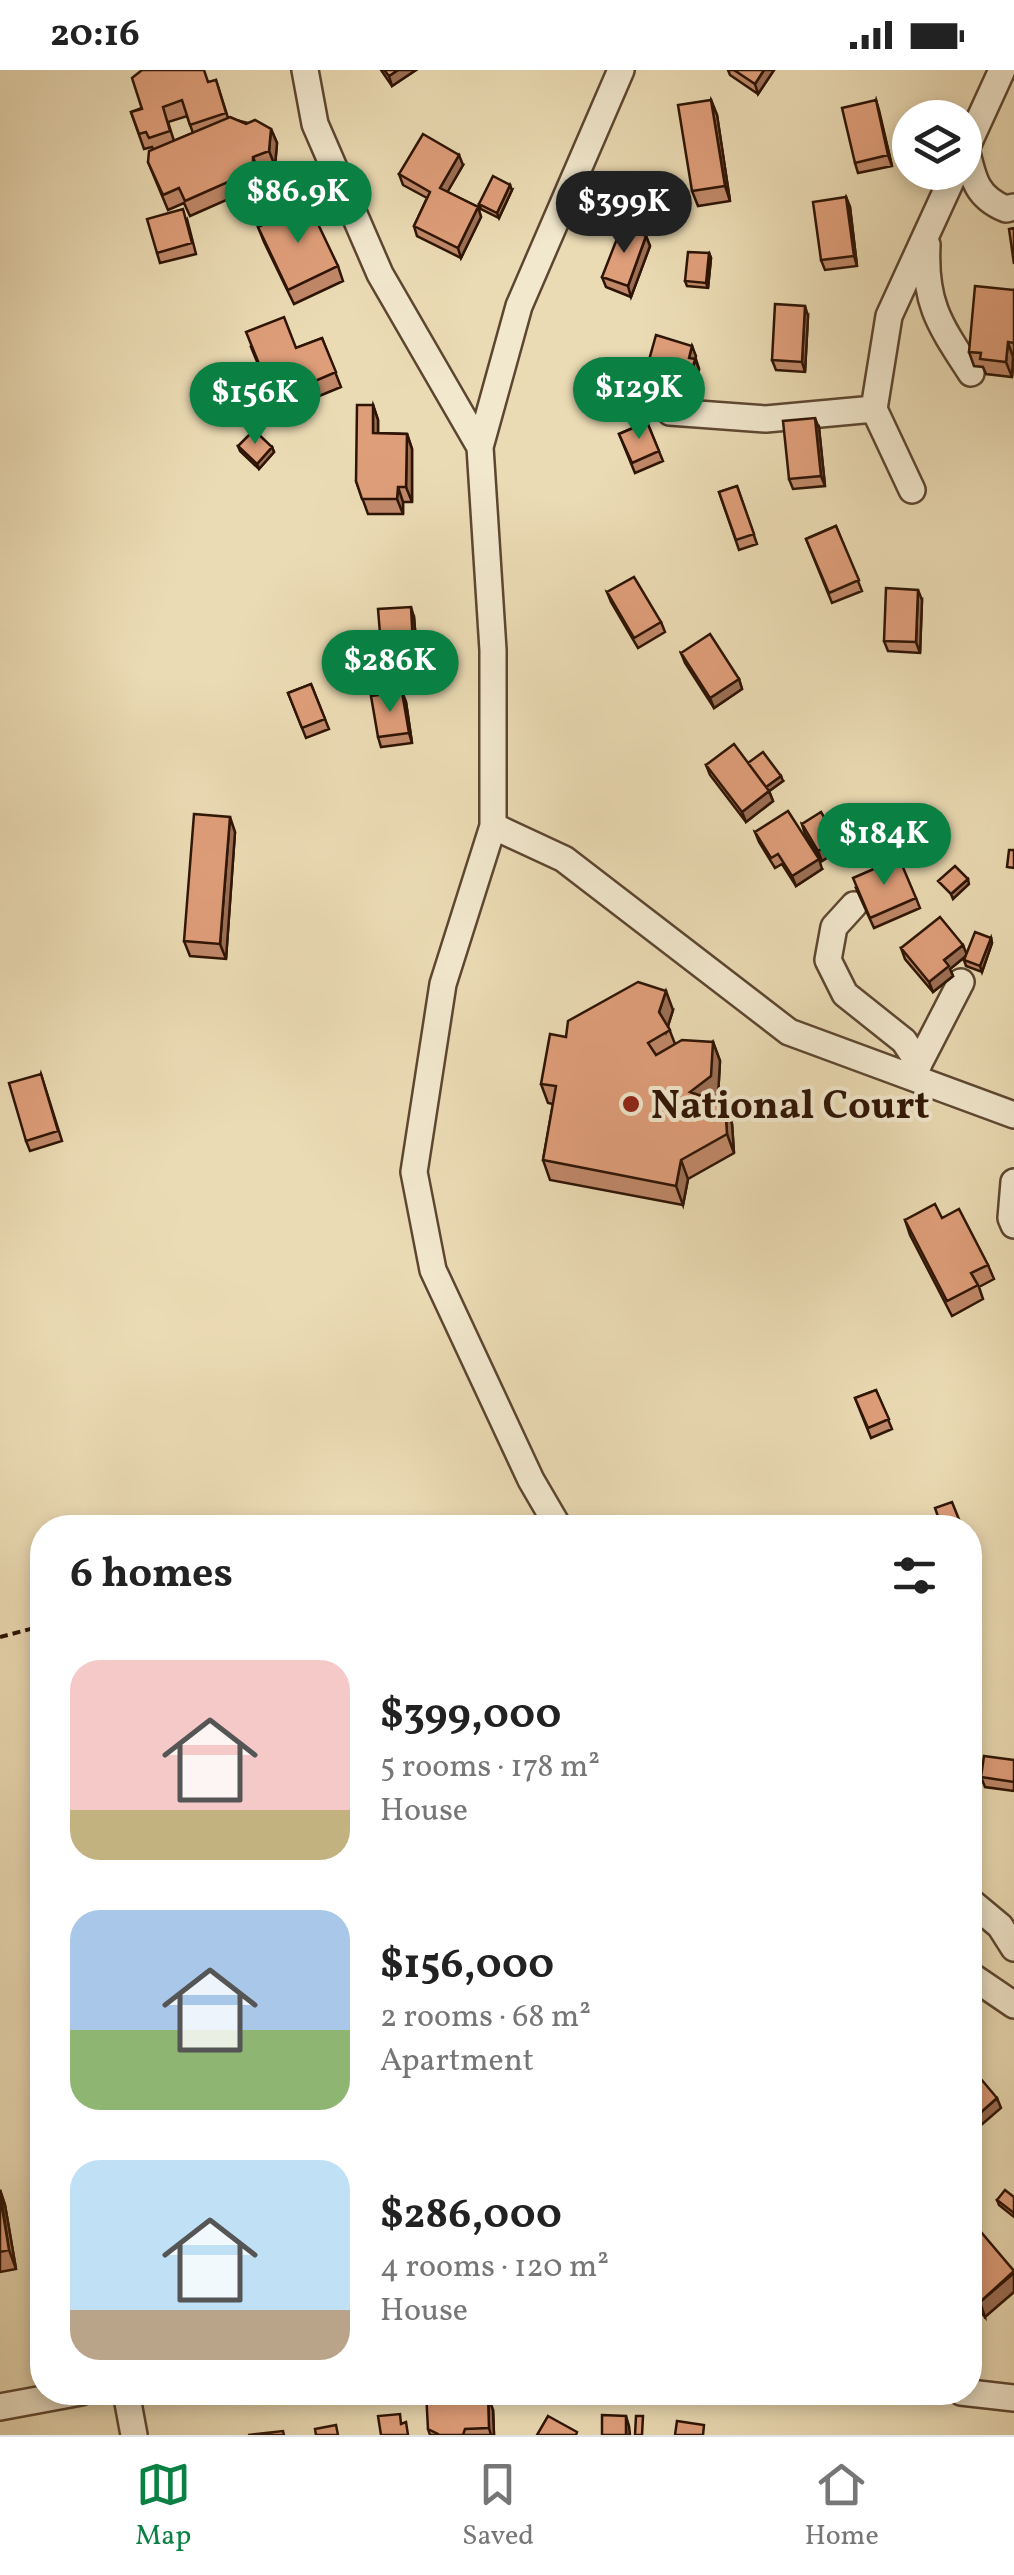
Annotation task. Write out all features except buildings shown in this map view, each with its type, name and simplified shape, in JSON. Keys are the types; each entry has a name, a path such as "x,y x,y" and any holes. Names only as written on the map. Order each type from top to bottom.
{"street":[{"path":"305,70 315,124 380,274 480,447"},
{"path":"552,1515 433,1270 414,1172 443,984 493,826 492,650 480,447 518,306 621,70"},
{"path":"982,114 1002,70"},
{"path":"912,490 874,409 889,316 947,190"},
{"path":"980,190 988,202 1006,209 1014,206"},
{"path":"928,233 925,282 938,322 971,373"},
{"path":"670,412 766,419 874,409"},
{"path":"493,826 564,859 789,1032 916,1071 1014,1115"},
{"path":"854,904 834,927 828,960 845,994 904,1041 916,1071"},
{"path":"916,1071 961,982"},
{"path":"1014,1182 1014,1225"},
{"path":"982,1911 1000,1926 1014,1948"},
{"path":"982,1983 1014,2005"},
{"path":"982,2394 1014,2398"},
{"path":"0,2407 30,2401"},
{"path":"128,2405 134,2435"}],"path":[{"path":"0,1637 30,1629"}],"place":[{"name":"National Court","path":"631,1104"}]}
